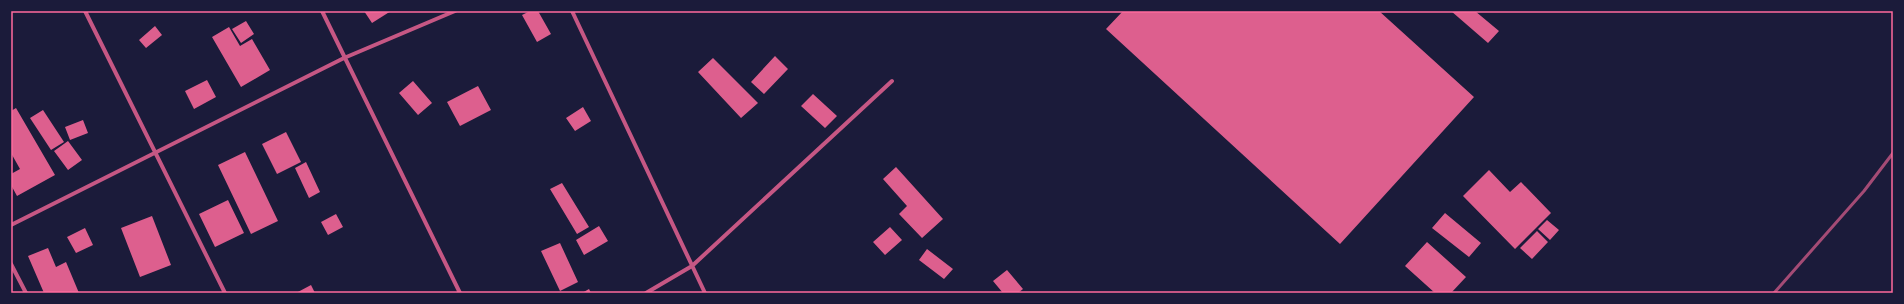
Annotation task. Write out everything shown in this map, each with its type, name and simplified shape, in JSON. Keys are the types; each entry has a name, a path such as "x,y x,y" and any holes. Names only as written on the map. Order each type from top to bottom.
{"street":[{"path":"85,11 225,293"},
{"path":"322,11 460,293"},
{"path":"11,225 344,58 455,11"},
{"path":"572,11 705,293"},
{"path":"646,293 692,266 892,81"},
{"path":"11,264 26,293"}],"building":[{"path":"364,11 391,11 372,23"},
{"path":"530,11 538,11 551,34 537,42 522,15"},
{"path":"1123,11 1379,11 1474,97 1340,244 1106,29"},
{"path":"1451,11 1475,11 1499,31 1488,43"},
{"path":"246,21 254,34 241,43 232,29"},
{"path":"155,26 162,35 146,48 139,40"},
{"path":"229,27 240,46 252,39 270,70 241,87 212,37"},
{"path":"775,56 788,69 764,94 751,82"},
{"path":"713,58 758,103 741,118 698,72"},
{"path":"207,80 216,97 194,109 185,91"},
{"path":"413,81 432,103 418,115 399,93"},
{"path":"478,86 491,110 460,126 447,102"},
{"path":"813,94 837,116 825,128 801,106"},
{"path":"583,107 591,121 575,131 566,118"},
{"path":"16,108 55,175 17,196 11,185 11,174 20,169 11,153 11,111"},
{"path":"43,110 64,142 51,150 30,118"},
{"path":"83,120 88,133 70,140 65,127"},
{"path":"286,132 301,162 277,174 262,144"},
{"path":"68,141 82,160 68,170 54,151"},
{"path":"245,152 278,221 251,234 218,165"},
{"path":"306,162 320,192 309,198 295,168"},
{"path":"896,167 943,219 922,238 899,214 907,206 883,179"},
{"path":"1489,170 1510,192 1521,182 1551,213 1515,249 1463,196"},
{"path":"562,183 589,227 577,234 550,189"},
{"path":"228,200 244,233 215,247 199,214"},
{"path":"1445,213 1481,243 1469,257 1432,228"},
{"path":"336,214 343,227 328,235 321,222"},
{"path":"152,216 171,265 140,277 121,228"},
{"path":"1547,220 1559,230 1550,240 1538,229"},
{"path":"599,226 608,241 584,255 576,240"},
{"path":"890,227 902,240 885,255 873,242"},
{"path":"85,228 93,245 76,253 67,237"},
{"path":"1537,231 1548,242 1532,259 1520,248"},
{"path":"1427,242 1466,277 1451,293 1435,293 1405,266"},
{"path":"560,243 578,282 560,291 541,251"},
{"path":"48,248 56,267 66,262 79,293 44,293 28,256"},
{"path":"927,249 953,269 944,279 919,260"},
{"path":"1007,270 1023,289 1018,293 1003,293 993,281"},
{"path":"311,285 315,293 296,293"},
{"path":"589,289 591,293 582,293"}],"railway":[{"path":"1774,293 1864,191 1893,153"}]}
